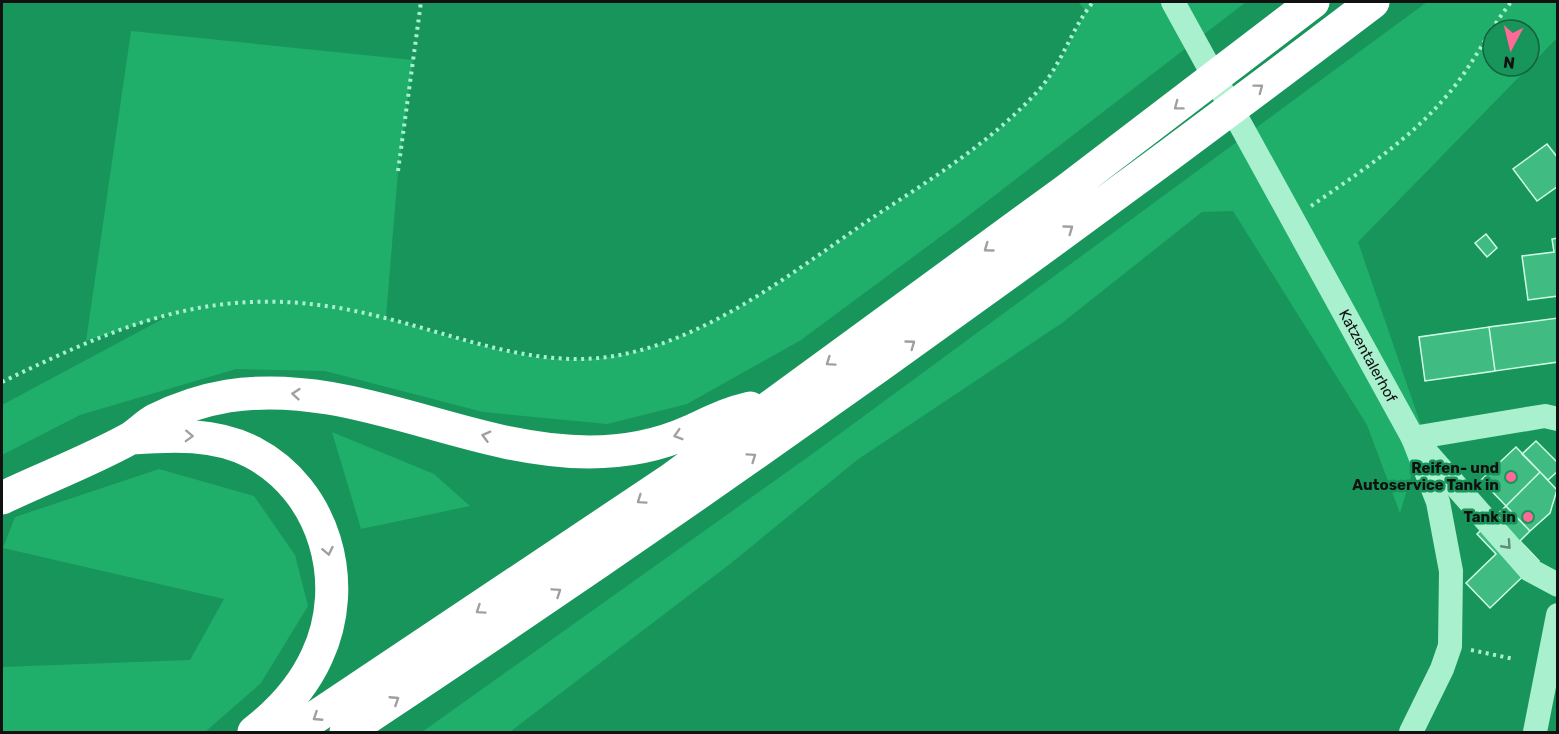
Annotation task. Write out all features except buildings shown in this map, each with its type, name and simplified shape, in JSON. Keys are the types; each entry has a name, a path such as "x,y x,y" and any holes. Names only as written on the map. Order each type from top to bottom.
{"highway":[{"path":"293,732 670,480 772,403 1068,189 1313,2"},
{"path":"346,732 572,582 863,379 1373,2"},
{"path":"2,498 130,438 154,420 196,404 236,395 291,393 361,404 515,444 552,450 610,451 656,442 690,432 722,415 772,403"},
{"path":"130,438 194,436 224,442 251,452 274,466 293,484 317,521 326,542 332,574 331,606 326,633 317,657 296,692 273,717 254,732"}],"street":[{"name":"Katzentalerhof","path":"1176,7 1258,160 1293,219 1413,438 1438,502 1451,571 1450,646 1411,732"},
{"path":"1413,438 1545,416 1557,418"},
{"path":"1413,438 1530,570 1557,585"},
{"path":"1535,732 1557,615"}],"path":[{"path":"398,171 421,2"},
{"path":"2,382 86,341 121,328 175,313 245,300 284,300 336,306 531,355 574,359 603,358 654,345 720,317 770,288 975,149 1011,119 1041,88 1093,2"},
{"path":"1293,219 1386,153 1420,124 1451,92 1511,2"},
{"path":"1450,646 1514,659"}],"green space":[{"path":"1078,2 1246,2 959,223 801,340 687,404 607,424 483,412 325,371 236,369 80,415 2,455 2,405 172,314 86,341 131,31 413,60 398,171 386,318 520,354 576,360 603,358 641,350 677,338 712,322 779,282 962,158 1003,126 1047,80 1065,52 1086,11"},
{"path":"1427,2 1557,2 1557,38 1541,54 1541,18 1481,18 1481,78 1518,78 1358,242 1424,434 1400,513 1367,425 1233,211 1202,212 1062,323 857,460 730,564 511,731 422,732 815,452"},
{"path":"332,432 434,474 470,506 361,529"},
{"path":"159,469 254,496 295,555 308,606 261,683 205,732 2,732 2,667 190,660 224,599 3,548 15,517"}],"place":[{"name":"Reifen- und Autoservice Tank in","path":"1511,477"},
{"name":"Tank in","path":"1528,517"}]}
